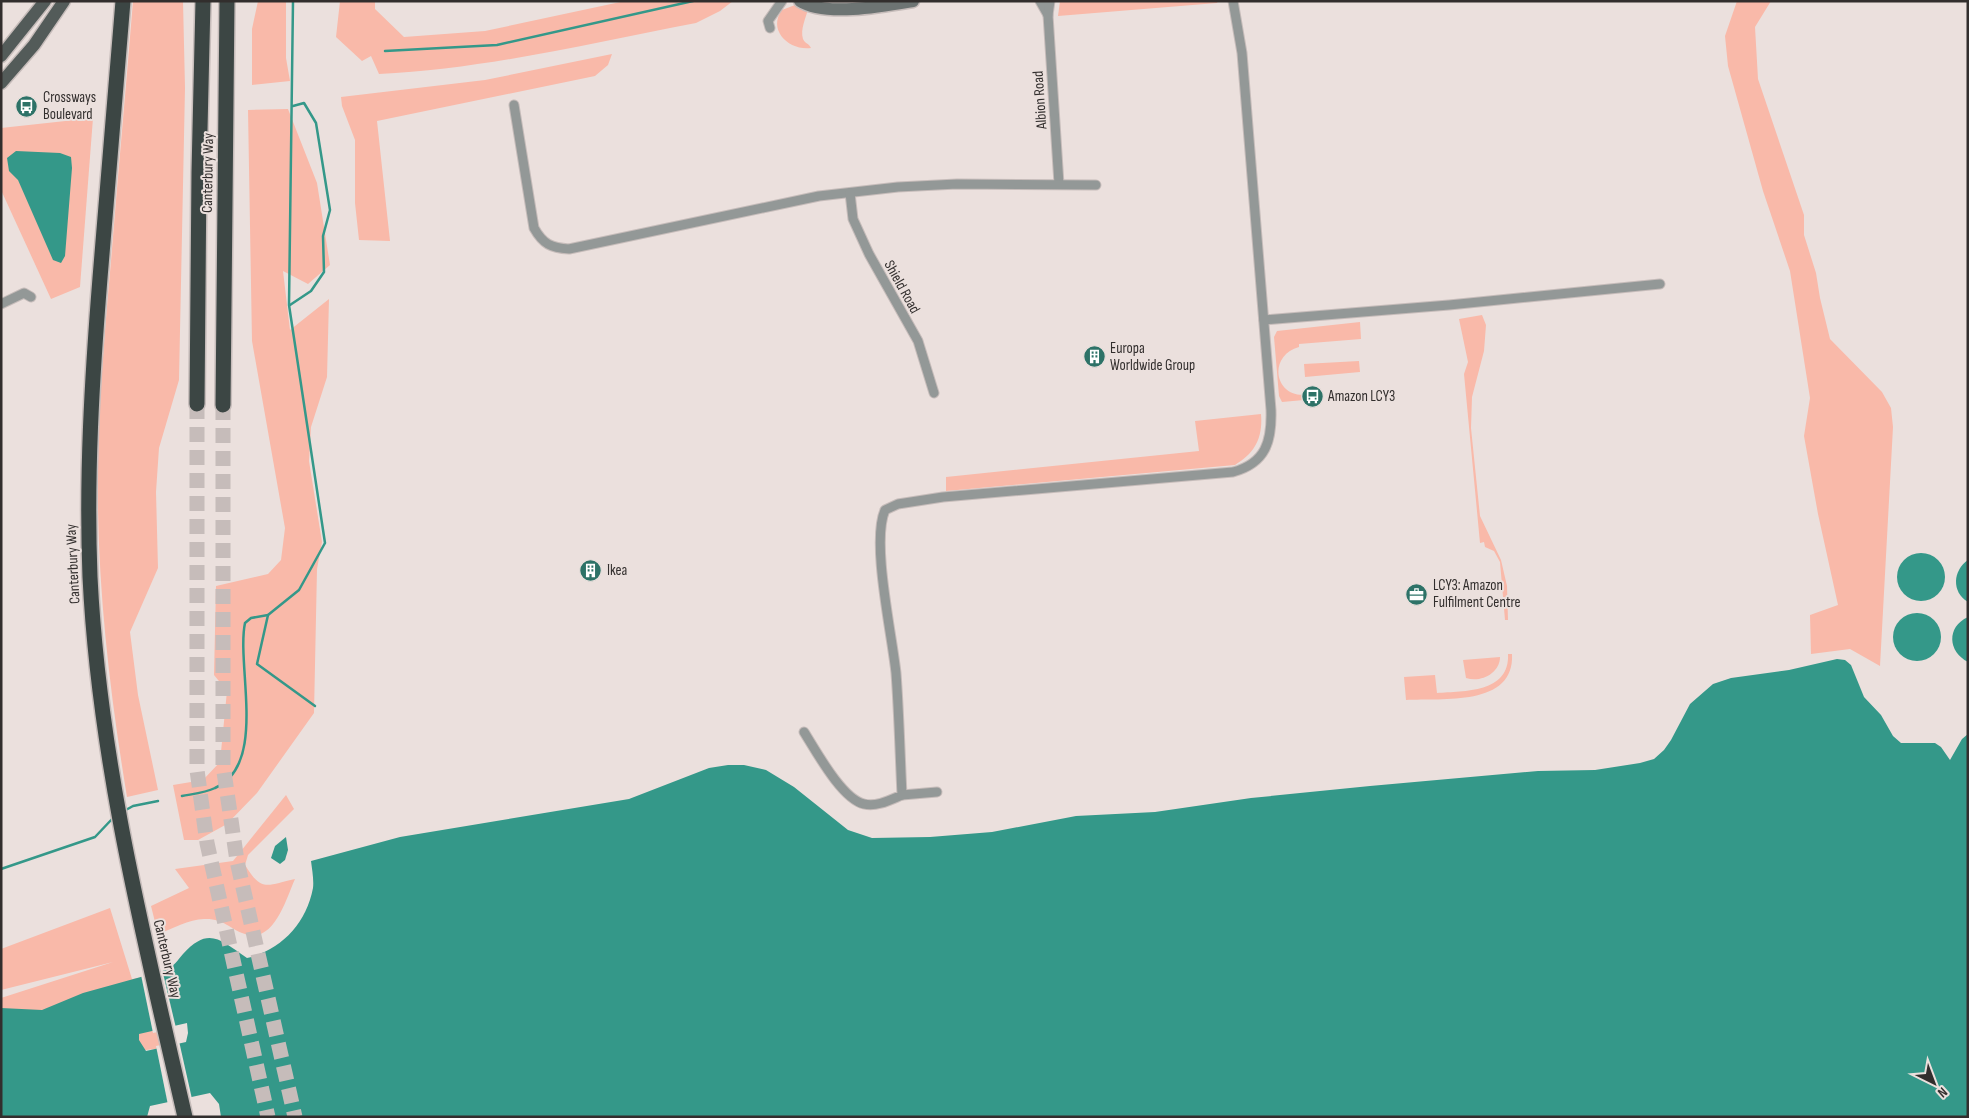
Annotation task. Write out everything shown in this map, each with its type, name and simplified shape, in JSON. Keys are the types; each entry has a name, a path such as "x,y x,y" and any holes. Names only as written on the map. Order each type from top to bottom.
{"highway":[{"name":"Canterbury Way","path":"123,1 89,415 88,502 90,580 103,723 118,815 185,1117"},
{"name":"Canterbury Way","path":"197,404 199,163 203,1"},
{"name":"Canterbury Way","path":"223,405 227,1"}],"main road":[{"path":"1,56 45,1"},
{"path":"1,83 34,45 64,1"}],"street":[{"path":"770,28 768,21 782,1"},
{"path":"800,1 813,8 820,5 886,6 912,1"},
{"name":"Albion Road","path":"1040,1 1048,15"},
{"name":"Albion Road","path":"1050,1 1048,15 1059,184"},
{"path":"902,795 896,672 882,565 880,522 885,510 898,504 943,497 1208,475 1243,469 1263,453 1272,431 1242,52 1232,1"},
{"path":"514,105 534,228 541,240 553,248 569,249 799,200 850,193 957,184 1096,186"},
{"name":"Shield Road","path":"850,193 853,219 869,254 918,341 934,393"},
{"path":"1264,320 1457,304 1660,284"},
{"path":"1,304 24,293 31,297"},
{"path":"804,732 832,775 851,798 864,804 881,804 902,795 937,792"}],"shaded area":[{"path":"133,1 183,1 185,88 179,380 159,448 156,492 158,568 130,632 138,695 158,790 127,797 105,632 99,548 98,465 105,338"},
{"path":"258,1 286,1 286,58 290,81 252,85 252,29"},
{"path":"340,1 375,1 375,9 404,37 485,31 625,1 733,1 720,11 696,23 499,61 459,67 379,74 371,56 362,61 336,37"},
{"path":"1060,1 1218,1 1217,3 1058,16"},
{"path":"1737,1 1771,1 1755,27 1758,79 1804,215 1804,235 1816,273 1830,339 1882,392 1891,408 1893,427 1880,666 1850,649 1811,654 1810,615 1838,605 1818,514 1804,436 1810,398 1790,271 1763,191 1728,66 1725,36"},
{"path":"795,5 808,9 802,35 804,41 811,48 803,48 788,43 779,32 777,25 778,17 782,10"},
{"path":"612,54 608,65 595,76 377,121 390,241 359,240 355,203 355,140 342,106 341,97 485,80"},
{"path":"288,109 317,183 330,265 308,284 283,271 290,330 329,299 327,377 311,427 309,461 322,542 317,569 314,713 257,793 227,824 198,840 184,840 173,785 203,780 220,762 227,691 214,675 216,586 268,574 281,560 285,528 252,341 248,110"},
{"path":"93,118 80,287 51,299 1,190 1,128"},
{"path":"1482,315 1486,325 1484,351 1472,397 1471,428 1480,516 1501,560 1507,586 1508,620 1505,620 1500,562 1494,551 1485,547 1484,542 1480,543 1464,374 1468,362 1459,319"},
{"path":"1360,322 1361,339 1299,344 1299,347 1289,351 1279,366 1278,374 1286,389 1303,395 1304,400 1282,402 1279,396 1274,337 1277,331"},
{"path":"1359,361 1360,372 1305,377 1304,364"},
{"path":"1261,414 1261,430 1253,450 1235,465 946,491 946,477 1199,451 1195,421"},
{"path":"1508,654 1512,654 1510,671 1502,683 1489,691 1456,699 1406,700 1404,677 1435,675 1437,693 1472,690 1494,683 1502,676 1507,667"},
{"path":"1500,657 1497,668 1489,675 1478,679 1466,678 1463,660"},
{"path":"286,795 294,809 248,855 245,865 256,880 266,885 295,879 278,918 271,926 264,932 255,935 245,934 212,919 200,919 158,934 151,906 189,888 175,869 233,861"},
{"path":"110,908 132,979 147,977 163,1048 1,1067 1,998 113,962 1,990 1,949"}],"water":[{"path":"16,151 60,153 71,157 72,168 65,256 61,263 53,260 18,180 9,171 7,158"},
{"path":"1916,553 1926,553 1938,560 1945,572 1945,582 1938,594 1926,601 1916,601 1908,597 1901,590 1897,582 1897,572 1901,564 1908,557"},
{"path":"1968,560 1968,602 1959,593 1956,581 1959,569"},
{"path":"1912,613 1922,613 1934,620 1941,632 1941,642 1934,654 1922,661 1912,661 1904,657 1897,650 1893,642 1893,632 1897,624 1904,617"},
{"path":"1968,617 1968,662 1956,652 1952,640 1956,627"},
{"path":"1837,659 1845,660 1851,665 1864,697 1881,715 1893,736 1901,743 1935,743 1941,747 1950,760 1962,739 1968,734 1968,1117 221,1117 219,1104 210,1093 150,1106 147,1117 1,1117 1,1008 42,1010 83,993 166,970 192,945 208,938 222,941 247,958 271,949 290,934 305,913 313,888 311,861 400,837 629,799 709,768 728,765 744,765 766,770 794,787 848,830 872,838 930,837 992,832 1076,816 1155,812 1251,798 1538,771 1595,770 1654,759 1671,740 1690,704 1713,684 1731,678 1789,670","holes":["187,1023 188,1033 186,1042 146,1051 139,1040 139,1034"]},
{"path":"286,837 288,850 285,860 280,864 271,858 275,846"}],"pier":[{"path":"162,969 176,1028 153,1033 141,975"},
{"path":"179,1041 192,1099 168,1105 156,1046"}],"waterway":[{"path":"182,796 215,788 231,776 241,759 247,713 243,641 245,623 251,618 268,615 299,590 325,543 289,305 293,1"},
{"path":"385,51 497,45 693,1"},
{"path":"290,305 311,291 324,272 323,236 330,210 316,123 304,103 293,106"},
{"path":"268,615 257,664 315,706"},
{"path":"124,811 133,806 158,801"},
{"path":"1,869 95,837 113,818"}],"tunnel":[{"path":"197,404 197,770 207,843 268,1117"},
{"path":"223,405 223,765 237,861 295,1117"}],"place":[{"name":"Crossways Boulevard","path":"27,106"},
{"name":"Europa Worldwide Group","path":"1094,357"},
{"name":"Amazon LCY3","path":"1312,396"},
{"name":"Ikea","path":"591,570"},
{"name":"LCY3: Amazon Fulfilment Centre","path":"1417,594"}]}
